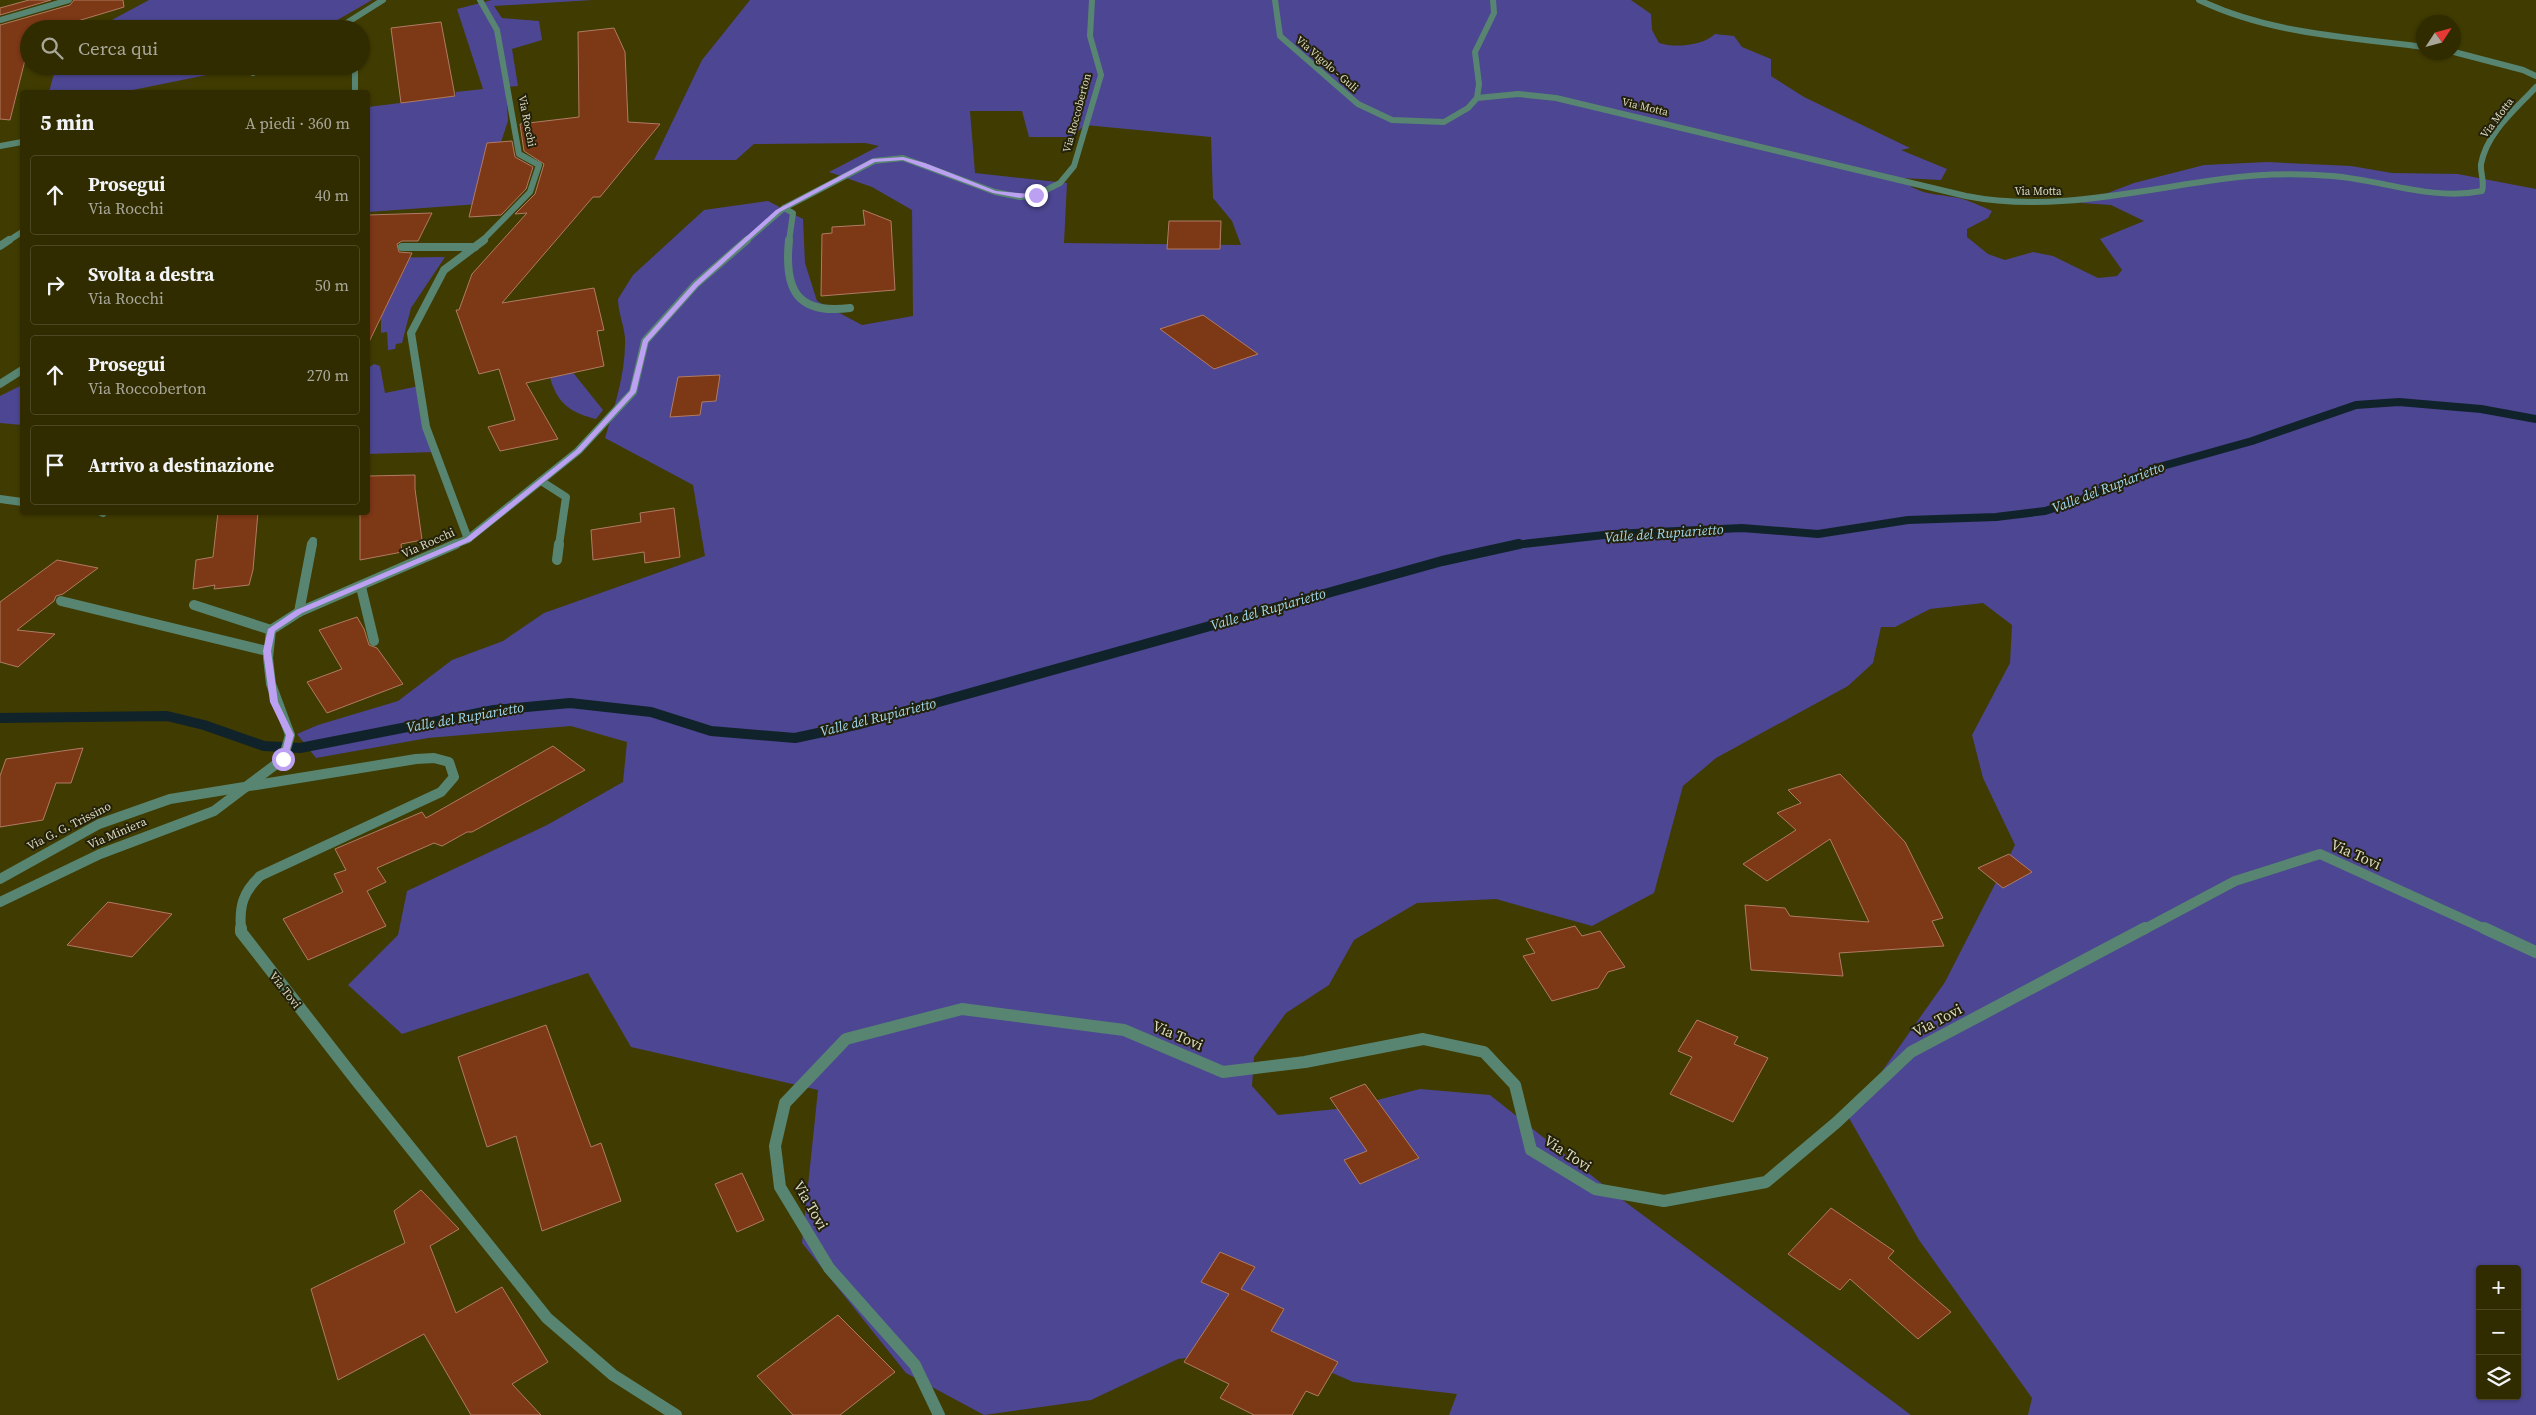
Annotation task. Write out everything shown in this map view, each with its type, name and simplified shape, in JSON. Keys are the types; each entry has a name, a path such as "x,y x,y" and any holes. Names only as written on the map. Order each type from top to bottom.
{"street":[{"path":"0,20 69,0"},
{"path":"354,20 383,0"},
{"name":"Via Rocchi","path":"271,630 299,612 361,587 468,539 426,427 411,333 444,270 475,247 530,192 539,165 519,154 497,30 480,0"},
{"name":"Via Roccoberton","path":"468,539 578,451 633,392 645,341 689,292 784,208 874,161 903,158 995,192 1020,197 1036,195 1060,183 1074,166 1101,75 1090,36 1092,0"},
{"name":"Via Vigolo - Guli","path":"1275,0 1280,36 1358,104 1392,120 1444,122 1468,108 1477,98"},
{"path":"1477,98 1479,84 1475,52 1494,13 1493,0"},
{"path":"2199,0 2231,16 2280,28 2416,46"},
{"path":"2461,54 2523,70 2536,76"},
{"path":"355,75 355,90"},
{"name":"Via Motta","path":"1477,98 1504,93 1542,94 1751,142 1880,176 1998,201 2070,201 2216,178 2299,174 2364,179 2449,197 2467,195 2482,191 2486,181 2481,167 2487,146 2518,104 2536,87"},
{"path":"0,146 20,142"},
{"path":"784,208 793,213 787,264 792,290 802,303 822,310 850,308"},
{"path":"0,246 20,233"},
{"path":"402,247 475,247"},
{"path":"0,384 20,371"},
{"path":"541,481 566,497 557,560"},
{"path":"0,499 20,502"},
{"path":"299,612 313,540"},
{"path":"361,587 374,641"},
{"path":"62,601 267,651"},
{"path":"194,605 271,630 267,651 274,702 290,735 283,759 242,788"},
{"name":"Via Tovi","path":"242,788 416,759 434,758 449,762 454,776 441,792 260,876 243,893 239,911 241,932 356,1080 547,1318 613,1375 676,1415"},
{"name":"Via G. G. Trissino","path":"0,879 99,824 136,809 170,798 242,788"},
{"name":"Via Miniera","path":"0,902 109,851 214,811 242,788"},
{"name":"Via Tovi","path":"939,1415 915,1365 829,1268 780,1187 775,1146 785,1103 846,1038 962,1009 1124,1030 1223,1072 1305,1062 1423,1039 1484,1052 1515,1084 1532,1150 1595,1190 1664,1201 1766,1182 1837,1122 1911,1052 2235,881 2320,854 2536,952"}],"shaded area":[{"path":"149,0 372,0 338,20 112,20"},
{"path":"492,0 593,0 494,6 502,18 539,21 542,40 512,49 518,86 506,87 508,121 501,142 487,143 479,176 479,204 370,212 370,107 456,96 456,92 483,89 457,9"},
{"path":"750,0 1631,0 1651,14 1652,30 1659,43 1680,46 1703,41 1715,34 1734,36 1742,47 1771,59 1771,76 1804,97 1910,148 1901,150 1947,169 1941,180 1901,178 1907,184 1920,191 1959,198 1992,211 1988,218 1967,229 1967,237 1988,254 2005,260 2033,252 2053,256 2098,278 2117,276 2122,270 2100,239 2144,221 2111,205 2081,203 2134,183 2204,165 2267,162 2351,166 2392,173 2458,174 2536,189 2536,1415 2028,1415 2032,1398 1919,1240 1849,1118 1945,982 2015,845 1983,778 1972,735 2010,663 2012,625 1983,603 1930,609 1895,627 1881,627 1873,663 1848,686 1716,758 1683,786 1654,893 1592,926 1496,899 1417,903 1354,940 1329,985 1286,1013 1254,1057 1252,1086 1278,1115 1346,1108 1420,1089 1490,1095 1620,1198 1911,1415 1449,1415 1457,1394 1353,1382 1273,1347 1178,1359 1091,1400 984,1415 906,1373 802,1243 818,1090 631,1047 588,973 402,1034 348,985 398,935 407,891 547,825 623,782 627,742 571,726 428,738 316,758 297,734 318,725 398,701 452,660 503,641 544,613 705,556 693,485 605,438 624,363 625,338 618,299 633,275 704,210 768,201 803,219 805,263 817,301 862,325 913,316 912,210 872,187 829,172 879,146 865,143 754,144 736,160 654,160 702,60","holes":["970,111 1022,111 1029,137 1071,137 1085,125 1211,137 1213,198 1232,221 1241,245 1064,243 1067,183 975,173"]},
{"path":"54,75 207,75 133,90 50,90"},
{"path":"445,257 411,308 402,343 396,344 395,349 388,350 387,332 381,333 381,313 370,315 370,301 389,299 404,267 370,268 370,258"},
{"path":"542,349 567,365 603,410 596,419 571,409 563,402 553,385"},
{"path":"374,364 380,366 385,393 419,386 435,452 370,454 370,367"},
{"path":"20,386 20,425 0,423 0,396"}],"building":[{"path":"29,0 51,0 0,15 0,8"},
{"path":"74,0 123,0 124,7 81,20 20,20 21,75 10,120 0,119 0,25 70,5"},
{"path":"441,22 455,96 401,103 391,28"},
{"path":"614,28 625,52 628,122 660,124 600,197 593,197 502,303 594,288 604,330 597,331 604,366 526,383 558,439 500,451 488,427 515,420 499,369 479,374 456,310 459,310 472,274 527,213 515,214 535,194 544,164 524,151 520,124 579,117 578,32"},
{"path":"512,141 515,157 533,167 526,189 501,215 469,217 487,143"},
{"path":"863,210 891,221 895,290 821,296 822,234 832,233 832,227 865,225"},
{"path":"432,213 418,241 402,241 397,244 399,252 412,253 370,340 370,215"},
{"path":"1169,221 1221,221 1220,249 1167,249"},
{"path":"1203,315 1258,354 1214,369 1160,329"},
{"path":"720,375 716,401 702,402 700,415 670,417 678,377"},
{"path":"415,475 422,540 401,544 402,552 360,560 360,515 370,515 370,476"},
{"path":"674,508 680,557 645,563 644,552 593,560 591,530 641,522 640,513"},
{"path":"218,515 258,515 253,570 249,585 214,589 215,585 193,589 196,560 213,557"},
{"path":"57,560 98,568 63,594 56,596 54,601 17,630 55,634 18,667 0,662 0,602"},
{"path":"357,617 364,629 369,645 377,648 403,684 327,713 307,682 342,669 319,630"},
{"path":"553,746 585,770 472,832 467,832 442,846 434,843 377,868 386,882 367,891 386,926 308,960 283,919 343,892 334,874 346,870 335,849 422,812 426,818"},
{"path":"83,748 71,783 56,783 43,820 0,827 0,776 6,759"},
{"path":"1840,774 1905,842 1943,918 1932,921 1944,946 1839,953 1843,976 1751,970 1745,905 1785,908 1790,916 1869,922 1830,839 1767,881 1743,864 1796,830 1777,813 1801,803 1788,790"},
{"path":"2009,854 2032,872 2003,888 1978,868"},
{"path":"108,902 172,914 132,957 67,945"},
{"path":"1575,926 1582,936 1600,931 1625,967 1608,972 1598,988 1552,1001 1523,956 1535,953 1526,939"},
{"path":"1697,1020 1738,1037 1734,1044 1768,1058 1733,1122 1670,1094 1692,1057 1678,1051"},
{"path":"546,1025 591,1147 601,1143 621,1201 542,1231 516,1136 487,1147 458,1057"},
{"path":"1365,1084 1419,1158 1360,1184 1344,1160 1367,1151 1330,1098"},
{"path":"742,1173 764,1220 737,1232 715,1184"},
{"path":"421,1190 459,1229 430,1246 456,1313 502,1287 548,1362 512,1384 541,1415 471,1415 424,1334 338,1380 311,1289 405,1243 394,1211"},
{"path":"1831,1208 1894,1251 1888,1258 1951,1312 1918,1339 1850,1279 1840,1290 1788,1254"},
{"path":"1220,1252 1255,1267 1241,1289 1284,1309 1271,1331 1338,1362 1318,1396 1306,1391 1292,1415 1254,1415 1220,1398 1229,1384 1184,1362 1229,1294 1201,1282"},
{"path":"838,1315 895,1372 840,1415 793,1415 757,1376"}],"waterway":[{"name":"Valle del Rupiarietto","path":"1515,545 1613,534 1742,528 1818,534 1908,520 1996,517 2045,511 2083,499 2159,467 2252,441 2356,405 2399,402 2481,409 2536,419"},
{"name":"Valle del Rupiarietto","path":"1515,545 1519,544"},
{"name":"Valle del Rupiarietto","path":"0,718 167,716 204,725 264,746 300,748 494,710 570,703 651,712 711,731 795,738 860,724 1442,561 1515,545"}],"route":[{"path":"283,759 290,735 274,702 267,651 271,630 299,612 361,587 468,539 578,451 633,392 645,341 696,284 778,211 874,161 903,158 995,192 1020,197 1036,195"}]}
